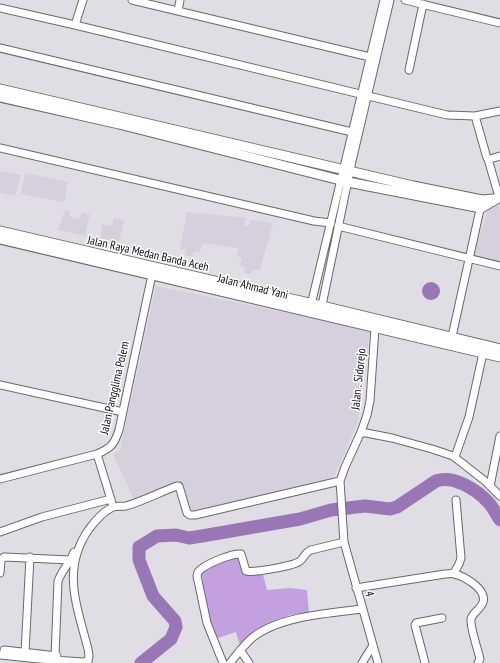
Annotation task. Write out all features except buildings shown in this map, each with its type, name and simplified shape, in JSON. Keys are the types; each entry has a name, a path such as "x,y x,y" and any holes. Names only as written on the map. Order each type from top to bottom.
{"main road":[{"path":"0,89 156,129 344,181 419,191 482,204 498,198"},
{"path":"0,97 347,170 419,191"},
{"name":"Jalan Raya Medan Banda Aceh","path":"0,231 152,271"},
{"name":"Jalan Ahmad Yani","path":"0,239 152,271 320,310 375,328 451,342 500,357"},
{"path":"320,310 451,342 500,349"}],"street":[{"path":"75,25 84,0"},
{"path":"132,0 370,57"},
{"path":"178,11 180,0"},
{"path":"347,170 352,132 364,96 370,57 384,0"},
{"path":"310,308 390,0"},
{"path":"405,0 500,23"},
{"path":"409,70 424,4"},
{"path":"0,8 447,115 475,116 500,111"},
{"path":"0,48 352,132"},
{"path":"475,116 498,198"},
{"path":"0,148 314,221 331,223"},
{"path":"488,159 500,156"},
{"path":"320,310 338,226 344,181"},
{"path":"451,342 482,204"},
{"path":"338,226 500,266"},
{"name":"Jalan Pangglima Polem","path":"0,479 97,454 107,450 113,445 119,430 152,271"},
{"name":"Jalan . Sidorejo","path":"343,530 340,481 344,467 361,432 370,401 375,328"},
{"path":"455,457 469,417 483,353"},
{"path":"0,385 123,412"},
{"path":"361,432 426,447 455,457 500,496"},
{"path":"490,486 500,436"},
{"path":"97,454 112,503"},
{"path":"0,532 42,517 112,503 125,506 177,486 179,486 187,513 190,515 195,515 340,481"},
{"path":"454,573 461,558 456,500"},
{"path":"55,656 58,581 60,575 70,560 82,532 89,523 112,503"},
{"path":"0,655 39,660 88,661 89,656 76,602 73,572 77,554 86,534 112,503"},
{"name":"4","path":"343,530 344,542 356,588 378,663"},
{"path":"223,663 207,623 197,576 198,572 201,569 229,556 239,553 241,554 246,571 250,572 264,570 298,562 306,552 344,542"},
{"path":"0,573 2,557 30,557 70,560"},
{"path":"25,653 30,557"},
{"path":"356,588 454,573 478,586 483,595 483,604 473,614 471,621 480,659 478,663"},
{"path":"230,663 251,638 289,620 362,609"},
{"path":"425,663 415,625 416,623 442,618"},
{"path":"362,663 372,646"},
{"path":"0,650 55,656 89,656"},
{"path":"240,650 249,663"}],"shaded area":[{"path":"0,171 21,175 15,196 0,193"},
{"path":"25,173 68,182 64,202 21,194"},
{"path":"500,205 500,261 474,254 488,209"},
{"path":"65,210 70,211 70,217 80,219 82,213 90,214 85,236 58,230"},
{"path":"187,212 246,218 244,226 249,226 250,220 273,223 260,270 252,270 251,274 244,273 245,268 240,266 242,258 236,256 239,249 236,248 203,243 199,253 194,252 192,257 185,255 186,250 180,249"},
{"path":"114,218 124,220 119,242 100,238 102,224 112,226"},
{"path":"427,282 435,282 440,287 438,298 435,300 427,300 422,295 422,287"},
{"path":"156,286 370,330 358,422 333,479 192,513 189,510 180,482 135,501 113,455 120,450"},
{"path":"240,555 244,573 262,571 267,590 290,588 307,590 309,613 290,615 254,632 240,646 236,632 215,639 204,596 202,573 227,559"}],"waterway":[{"path":"141,663 171,639 176,627 175,621 153,596 139,560 139,547 157,536 176,535 189,538 300,519 331,510 365,506 390,509 397,507 436,481 443,480 450,480 464,484 477,492 490,504 500,520"}]}
